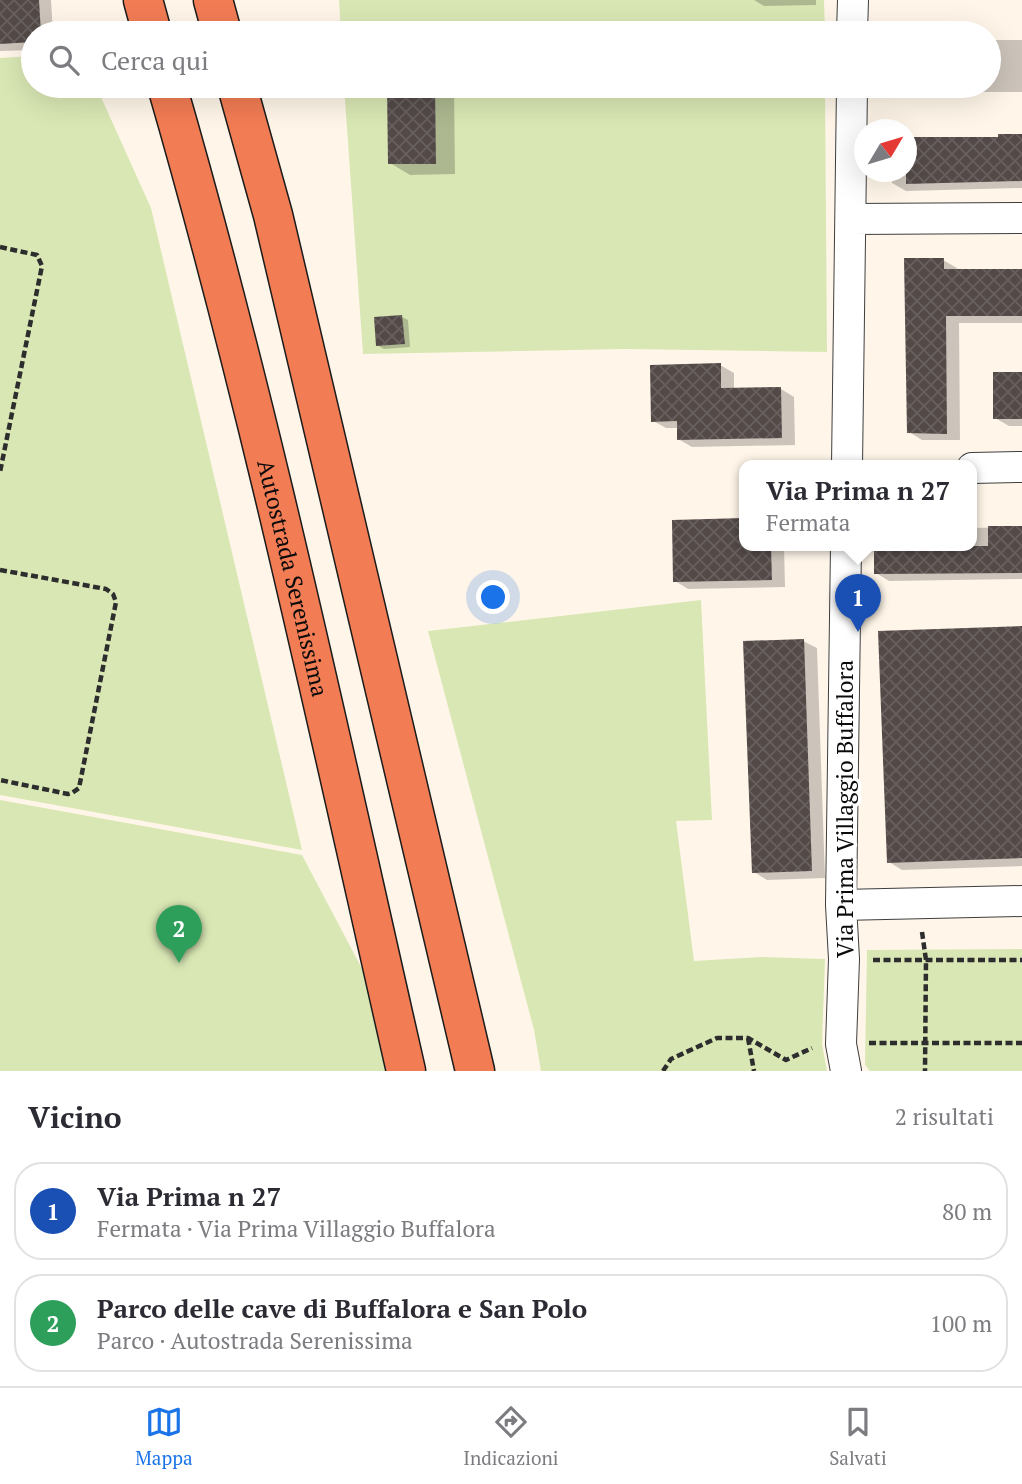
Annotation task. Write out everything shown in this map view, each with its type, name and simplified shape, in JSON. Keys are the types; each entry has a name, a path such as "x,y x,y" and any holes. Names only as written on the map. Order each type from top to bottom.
{"highway":[{"path":"143,0 149,21"},
{"path":"213,0 219,21"},
{"name":"Autostrada Serenissima","path":"170,98 192,172 266,464 406,1071"},
{"path":"239,98 276,228 475,1071"}],"street":[{"path":"852,21 853,0"},
{"path":"847,460 852,98"},
{"path":"851,219 1022,218"},
{"path":"977,468 1022,467"},
{"name":"Via Prima Villaggio Buffalora","path":"844,1058 841,905 846,551"},
{"path":"841,905 1022,901"}],"path":[{"path":"0,247 37,255 41,266 0,473"},
{"path":"0,570 106,589 113,594 116,602 79,788 68,794 0,780"},
{"path":"920,904 926,960 925,1071"},
{"path":"844,959 1022,960"},
{"path":"663,1071 671,1059 717,1038 748,1038 786,1060 822,1044 844,1058 925,1043 1022,1043"},
{"path":"748,1038 754,1071"}],"green space":[{"path":"339,0 824,0 825,21 340,21"},
{"path":"21,57 21,98 101,98 151,208 302,850 0,795 0,58"},
{"path":"345,98 825,98 827,352 625,349 363,354"},
{"path":"701,600 712,820 676,821 694,961 761,957 825,959 822,1044 827,1071 541,1071 534,1030 428,631"},
{"path":"0,800 302,855 416,1071 0,1071"},
{"path":"1022,949 1022,1071 870,1071 865,1065 867,950"}],"building":[{"path":"0,0 39,0 40,21 21,21 21,43 0,44"},
{"path":"387,98 435,98 436,164 388,164"},
{"path":"998,134 1022,134 1022,181 906,184 917,182 917,137 998,137"},
{"path":"904,258 944,258 944,269 1022,269 1022,316 946,316 947,434 907,433"},
{"path":"402,315 405,344 376,346 374,317"},
{"path":"721,363 721,388 781,387 782,438 677,440 677,421 651,422 650,365"},
{"path":"993,372 1022,372 1022,419 993,419"},
{"path":"739,518 739,551 771,551 772,580 673,582 672,520"},
{"path":"988,526 1022,526 1022,573 874,574 874,551 977,551 977,546 988,546"},
{"path":"1022,626 1022,858 887,863 878,631"},
{"path":"804,639 812,871 752,873 743,641"}],"place":[{"name":"Via Prima n 27","path":"858,632"},
{"name":"Parco delle cave di Buffalora e San Polo","path":"179,963"}]}
